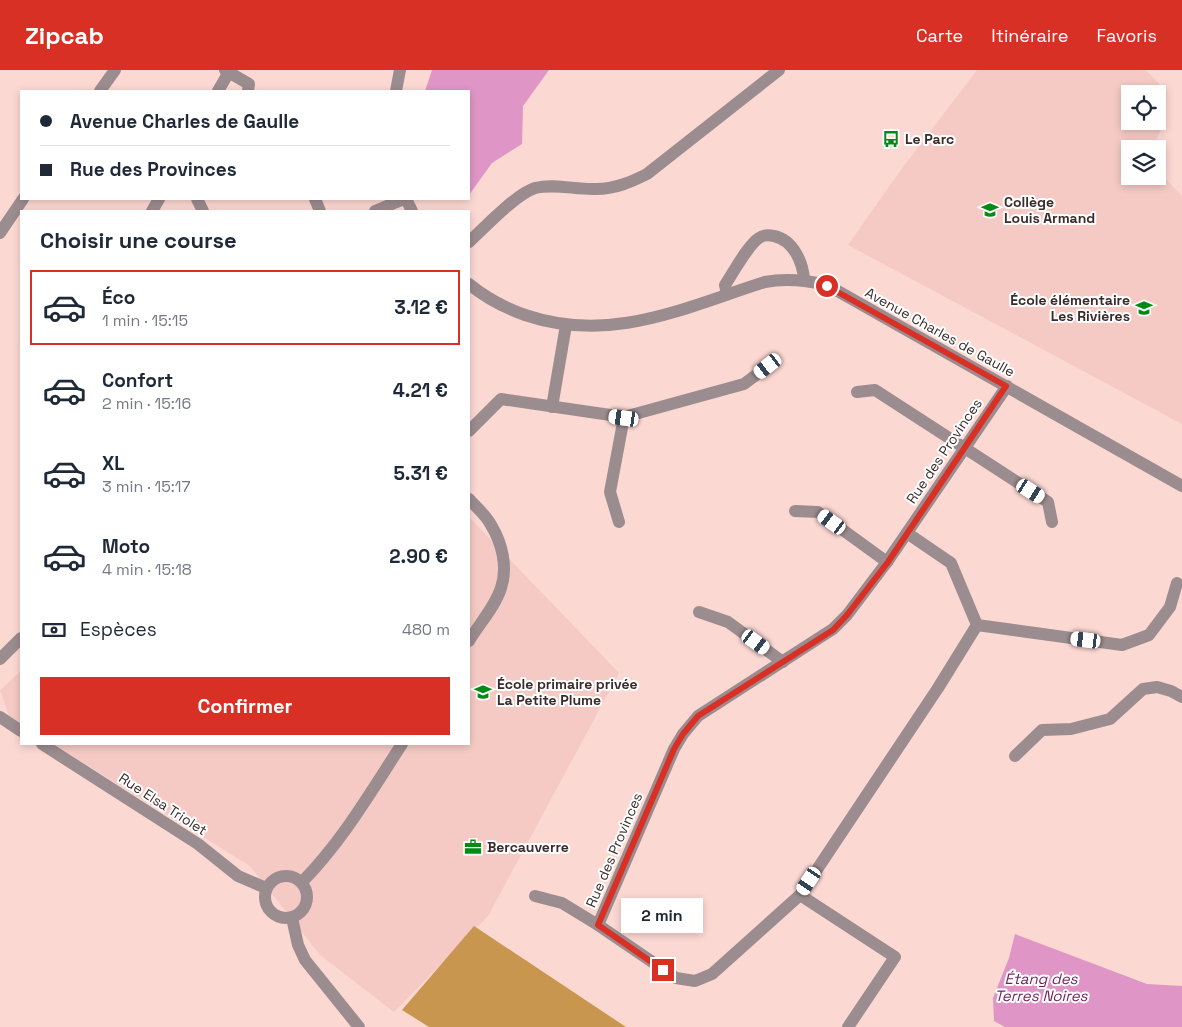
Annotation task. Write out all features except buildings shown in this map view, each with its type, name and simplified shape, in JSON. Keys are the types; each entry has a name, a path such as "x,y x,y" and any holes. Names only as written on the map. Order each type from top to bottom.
{"street":[{"path":"101,90 115,70"},
{"path":"396,90 400,70"},
{"path":"470,241 515,201 534,189 552,186 596,190 612,188 630,183 648,174 779,70"},
{"path":"218,90 227,71 249,84 248,90"},
{"path":"0,233 22,200"},
{"path":"377,210 402,200"},
{"path":"727,294 725,285 758,238 767,235 779,237 792,247 803,269 804,280"},
{"name":"Avenue Charles de Gaulle","path":"470,285 494,301 543,321 566,325 597,326 626,324 648,319 778,279 804,280 827,286 1182,486"},
{"path":"552,407 566,325"},
{"path":"470,431 501,399 624,418 744,384 768,366"},
{"name":"Rue des Provinces","path":"977,625 938,688 800,895 712,974 696,981 676,978 598,925 670,758 683,734 698,716 833,630 847,615 888,562 1006,386"},
{"path":"857,392 875,390 1048,502 1052,522"},
{"path":"619,522 610,492 624,418"},
{"path":"470,500 491,524 500,544 504,561 504,578 501,589 470,639"},
{"path":"795,512 818,512 888,562"},
{"path":"907,533 951,563 977,625 1122,645 1149,635 1170,608 1176,583"},
{"path":"699,612 728,622 783,662"},
{"path":"0,659 20,639"},
{"path":"1015,756 1042,730 1071,730 1110,719 1143,689 1157,687 1171,690 1182,697"},
{"path":"0,717 20,730"},
{"name":"Rue Elsa Triolet","path":"44,745 198,844 238,876 266,888"},
{"path":"302,882 342,836 401,745"},
{"path":"282,876 296,878 302,882 308,896 304,910 292,918 278,917 272,914 265,902 266,888 276,878 282,876"},
{"path":"800,895 894,957 848,1027"},
{"path":"535,896 562,903 598,925"},
{"path":"292,918 298,945 305,960 359,1027"}],"shaded area":[{"name":"Collège Louis Armand","path":"977,70 1146,70 1160,85 1121,85 1121,130 1161,130 1156,140 1121,140 1121,185 1166,185 1166,179 1182,196 1182,424 848,245 900,171"},
{"path":"470,518 619,673 488,916 394,1012 320,955 250,866 55,745 470,745"},
{"path":"20,672 20,723 9,716 0,690"},
{"path":"474,926 626,1027 429,1027 402,1010"}],"water":[{"path":"432,70 549,70 523,106 522,144 492,163 470,194 470,90 425,90"},
{"name":"Étang des Terres Noires","path":"1015,934 1147,984 1182,986 1182,1027 1005,1027 994,1021 993,998 1009,958"}],"place":[{"name":"Le Parc","path":"891,139"},
{"name":"Collège Louis Armand","path":"990,210"},
{"name":"École élémentaire Les Rivières","path":"1144,308"},
{"name":"École primaire privée La Petite Plume","path":"483,692"},
{"name":"Bercauverre","path":"473,847"}],"route":[{"path":"663,970 598,925 674,749 683,734 698,716 833,630 847,615 888,562 1006,386 827,286"}]}
